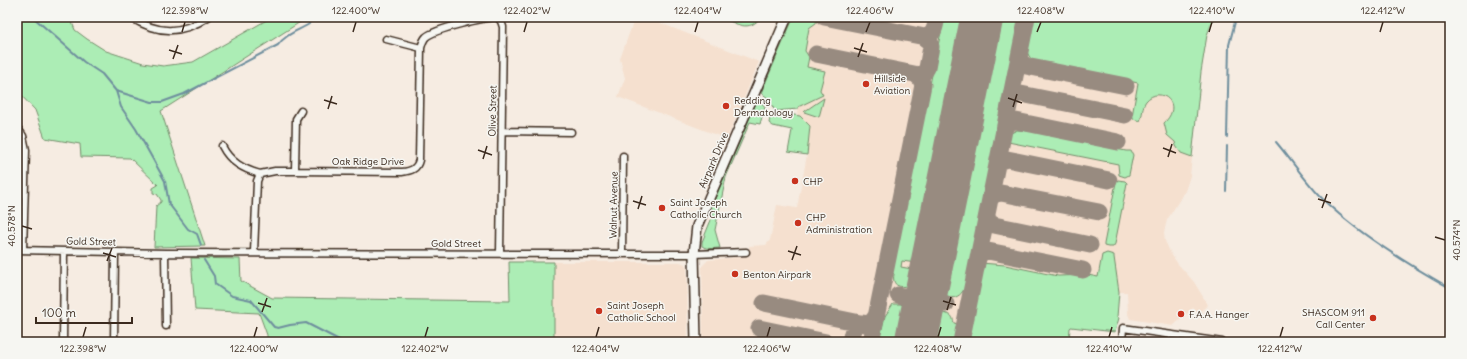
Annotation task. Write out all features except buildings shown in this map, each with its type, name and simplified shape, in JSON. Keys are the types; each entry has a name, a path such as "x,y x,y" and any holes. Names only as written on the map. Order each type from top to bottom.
{"street":[{"path":"130,17 149,27 171,31 190,27 208,17"},
{"name":"Olive Street","path":"420,48 426,37 435,32 491,17 500,18 503,27 500,253"},
{"name":"Airpark Drive","path":"696,342 694,254 696,232 700,219 786,17"},
{"path":"386,39 420,48"},
{"name":"Oak Ridge Drive","path":"260,174 275,171 295,170 402,172 409,171 417,166 420,149 420,48"},
{"path":"295,170 296,119 302,111"},
{"path":"17,127 23,136 26,150 20,250"},
{"path":"502,131 571,132"},
{"path":"222,146 230,158 239,165 251,172 260,174 257,180 254,252"},
{"name":"Walnut Avenue","path":"622,254 623,156"},
{"name":"Gold Street","path":"20,250 165,253 694,254 746,252"},
{"path":"63,342 64,251"},
{"path":"114,342 115,252"},
{"path":"165,253 166,326"},
{"path":"1122,342 1123,328 1222,342"}],"shaded area":[{"path":"635,17 645,17 759,62 727,139 618,97 625,78 620,59"},
{"path":"797,17 1214,17 1207,35 1201,72 1190,176 1185,191 1167,220 1164,232 1165,241 1171,254 1194,282 1208,305 1198,313 1193,308 1173,326 1130,319 1128,314 1127,292 1119,292 1117,318 1094,318 1012,342 703,342 702,266 708,260 750,256 749,246 766,245 770,240 777,205 797,208 807,155 789,151 799,105"},
{"name":"Saint Joseph Catholic School","path":"554,262 680,262 685,264 687,268 688,342 511,342 509,264"}],"green space":[{"path":"17,17 70,17 75,30 106,51 143,63 163,66 193,62 272,17 308,17 161,111 205,246 154,247 156,206 161,202 161,200 157,194 153,193 153,188 158,185 130,158 81,157 80,144 45,138 35,110 17,91"},
{"path":"722,17 761,17 752,25 742,26"},
{"path":"795,17 817,17 816,23 809,28 805,51 809,57 807,67 825,71 820,90 823,95 798,107 798,109 775,111 768,98 761,93"},
{"path":"944,17 968,17 919,261 916,263 902,261 901,267 912,269 913,267 916,267 914,282 907,286 900,286 895,283 894,274 891,272"},
{"path":"997,17 1022,17 968,286 966,285 959,295 951,298 944,293 943,281"},
{"path":"1031,17 1214,17 1207,35 1201,72 1192,157 1181,153 1175,142 1167,135 1164,123 1170,116 1172,109 1168,98 1157,95 1146,101 1140,121 1133,119 1132,116 1138,83 1033,61 1029,56 1026,46"},
{"path":"824,98 819,117 804,112 805,111"},
{"path":"757,101 762,103 765,107 760,124 750,122 726,177 715,230 720,248 704,247 702,246 702,242 713,215 713,209 711,208"},
{"path":"788,114 800,116 810,126 807,155 788,152 792,130 773,126 769,123 770,118 773,115"},
{"path":"1017,130 1131,151 1133,155 1129,175 1125,177 1119,175 1118,164 1008,142 1007,140 1011,133"},
{"path":"1118,180 1125,181 1127,183 1115,244 1113,247 1108,247 1104,246 1104,244 1116,182"},
{"path":"1107,253 1114,255 1119,292 1117,317 1119,318 1115,332 1071,327 1069,342 965,342 981,263 1005,265 1058,276 1088,275 1098,277 1102,255"},
{"path":"191,258 240,259 241,281 272,298 510,301 509,262 554,262 554,342 267,342 267,335 259,313 195,310"},
{"path":"893,304 901,304 907,310 901,342 879,342 885,316"},
{"path":"943,313 950,315 954,323 958,324 956,329 959,330 956,342 931,342 937,316"}],"waterway":[{"path":"33,17 84,62 102,74 116,91 121,107 136,129 165,181 169,204 188,229 197,234 201,245"},
{"path":"116,91 152,102 162,102 184,94 278,45 288,35 309,24 311,17"},
{"path":"1227,137 1229,45 1236,18"},
{"path":"1276,142 1302,176 1323,200 1344,218 1388,250 1450,288"},
{"path":"1226,191 1227,146"},
{"path":"204,260 214,276 215,284 232,296 251,300 274,327 278,328 306,323 343,342"}],"taxiway":[{"path":"824,17 925,37 933,32 937,17"},
{"path":"961,342 1027,17"},
{"path":"816,54 919,75 924,73 927,68 931,47 930,42 923,37"},
{"path":"1019,56 1021,62 1026,66 1126,86"},
{"path":"871,342 923,85 920,78 916,75"},
{"path":"1010,101 1015,95 1021,94 1125,115"},
{"path":"1005,128 1009,122 1016,121 1118,142"},
{"path":"997,165 1000,161 1007,159 1109,180"},
{"path":"990,199 995,194 1001,193 1099,212"},
{"path":"987,215 988,221 994,225 1090,245"},
{"path":"942,221 930,283 935,296 939,301 946,304"},
{"path":"978,257 983,252 988,251 1083,270"},
{"path":"904,296 910,296 918,292 924,286 929,271"},
{"path":"898,295 907,298 917,307 919,320 915,342"},
{"path":"764,303 865,324 872,322 876,316"},
{"path":"850,342 854,328 862,323"},
{"path":"759,328 826,342"}],"runway":[{"path":"916,342 982,17"}],"place":[{"name":"Hillside Aviation","path":"866,84"},
{"name":"Redding Dermatology","path":"726,106"},
{"name":"CHP","path":"795,181"},
{"name":"Saint Joseph Catholic Church","path":"662,208"},
{"name":"CHP Administration","path":"798,223"},
{"name":"Benton Airpark","path":"735,274"},
{"name":"Saint Joseph Catholic School","path":"599,311"},
{"name":"F.A.A. Hanger","path":"1181,314"},
{"name":"SHASCOM 911 Call Center","path":"1373,318"}]}
